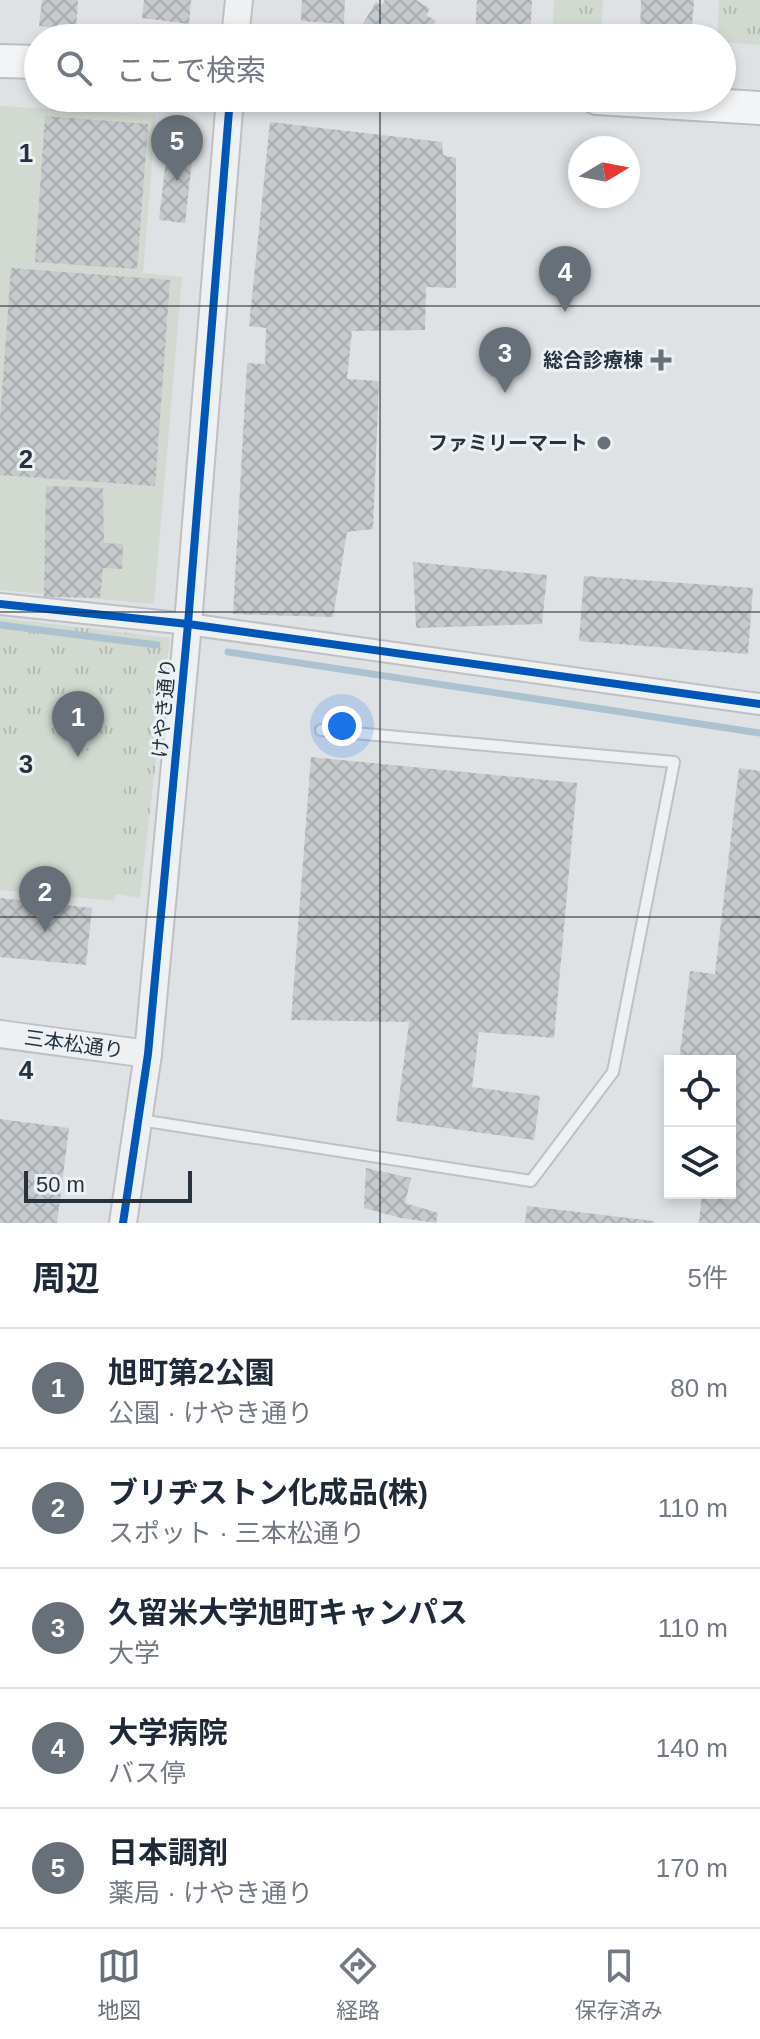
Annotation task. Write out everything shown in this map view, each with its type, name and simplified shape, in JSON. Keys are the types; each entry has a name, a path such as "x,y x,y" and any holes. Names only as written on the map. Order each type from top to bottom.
{"main road":[{"path":"0,61 24,62"},
{"path":"736,107 760,108"}],"street":[{"path":"236,24 239,0"},
{"name":"けやき通り","path":"123,1223 148,1054 188,624 229,112"},
{"path":"0,604 188,624 760,704"},
{"name":"三本松通り","path":"0,1034 148,1054"}],"lane":[{"path":"138,1120 531,1181 613,1072 674,762 321,730"}],"green space":[{"path":"554,0 603,0 602,24 553,24"},
{"path":"719,0 760,0 760,45 736,43 736,24 718,24"},
{"path":"0,106 24,107 24,112 156,115 143,273 182,277 154,604 0,590"},
{"path":"0,618 170,638 140,898 0,876"},
{"path":"0,742 127,755 115,901 0,890"}],"building":[{"path":"42,0 78,0 76,24 39,24"},
{"path":"144,0 191,0 189,24 142,18"},
{"path":"302,0 345,0 344,24 301,21"},
{"path":"385,0 416,0 430,9 426,15 436,21 434,24 363,24 376,2 382,5"},
{"path":"477,0 532,0 531,24 476,24"},
{"path":"641,0 694,0 692,24 640,24"},
{"path":"45,116 148,124 137,269 35,262"},
{"path":"270,122 442,142 443,155 456,158 456,288 426,287 425,330 352,331 347,379 379,381 373,529 347,532 333,617 233,614 247,363 265,364 266,328 249,326"},
{"path":"184,132 195,134 185,223 159,220 168,142"},
{"path":"11,268 170,280 155,486 0,475 0,420"},
{"path":"46,486 103,488 104,543 123,544 122,569 103,568 100,598 44,597"},
{"path":"413,562 547,575 542,624 416,628"},
{"path":"584,576 753,588 748,654 579,641"},
{"path":"311,757 577,783 554,1038 479,1032 472,1087 540,1096 534,1140 396,1121 409,1022 291,1020"},
{"path":"739,768 760,771 760,1223 699,1223 701,1199 736,1199 736,1055 680,1055 690,971 715,974"},
{"path":"0,898 92,908 86,965 0,957"},
{"path":"0,1119 69,1128 57,1223 0,1223"},
{"path":"366,1168 411,1178 405,1203 438,1213 436,1223 364,1208"},
{"path":"527,1206 654,1221 654,1223 525,1223"}],"waterway":[{"path":"0,625 157,645"},
{"path":"228,652 760,733"}],"cycle path":[{"path":"123,1223 148,1054 188,624 229,112"},
{"path":"0,604 188,624 760,704"}],"place":[{"name":"日本調剤","path":"177,181"},
{"name":"大学病院","path":"565,312"},
{"name":"総合診療棟","path":"661,360"},
{"name":"久留米大学旭町キャンパス","path":"505,393"},
{"name":"ファミリーマート","path":"604,443"},
{"name":"旭町第2公園","path":"78,757"},
{"name":"ブリヂストン化成品(株)","path":"45,932"}]}
